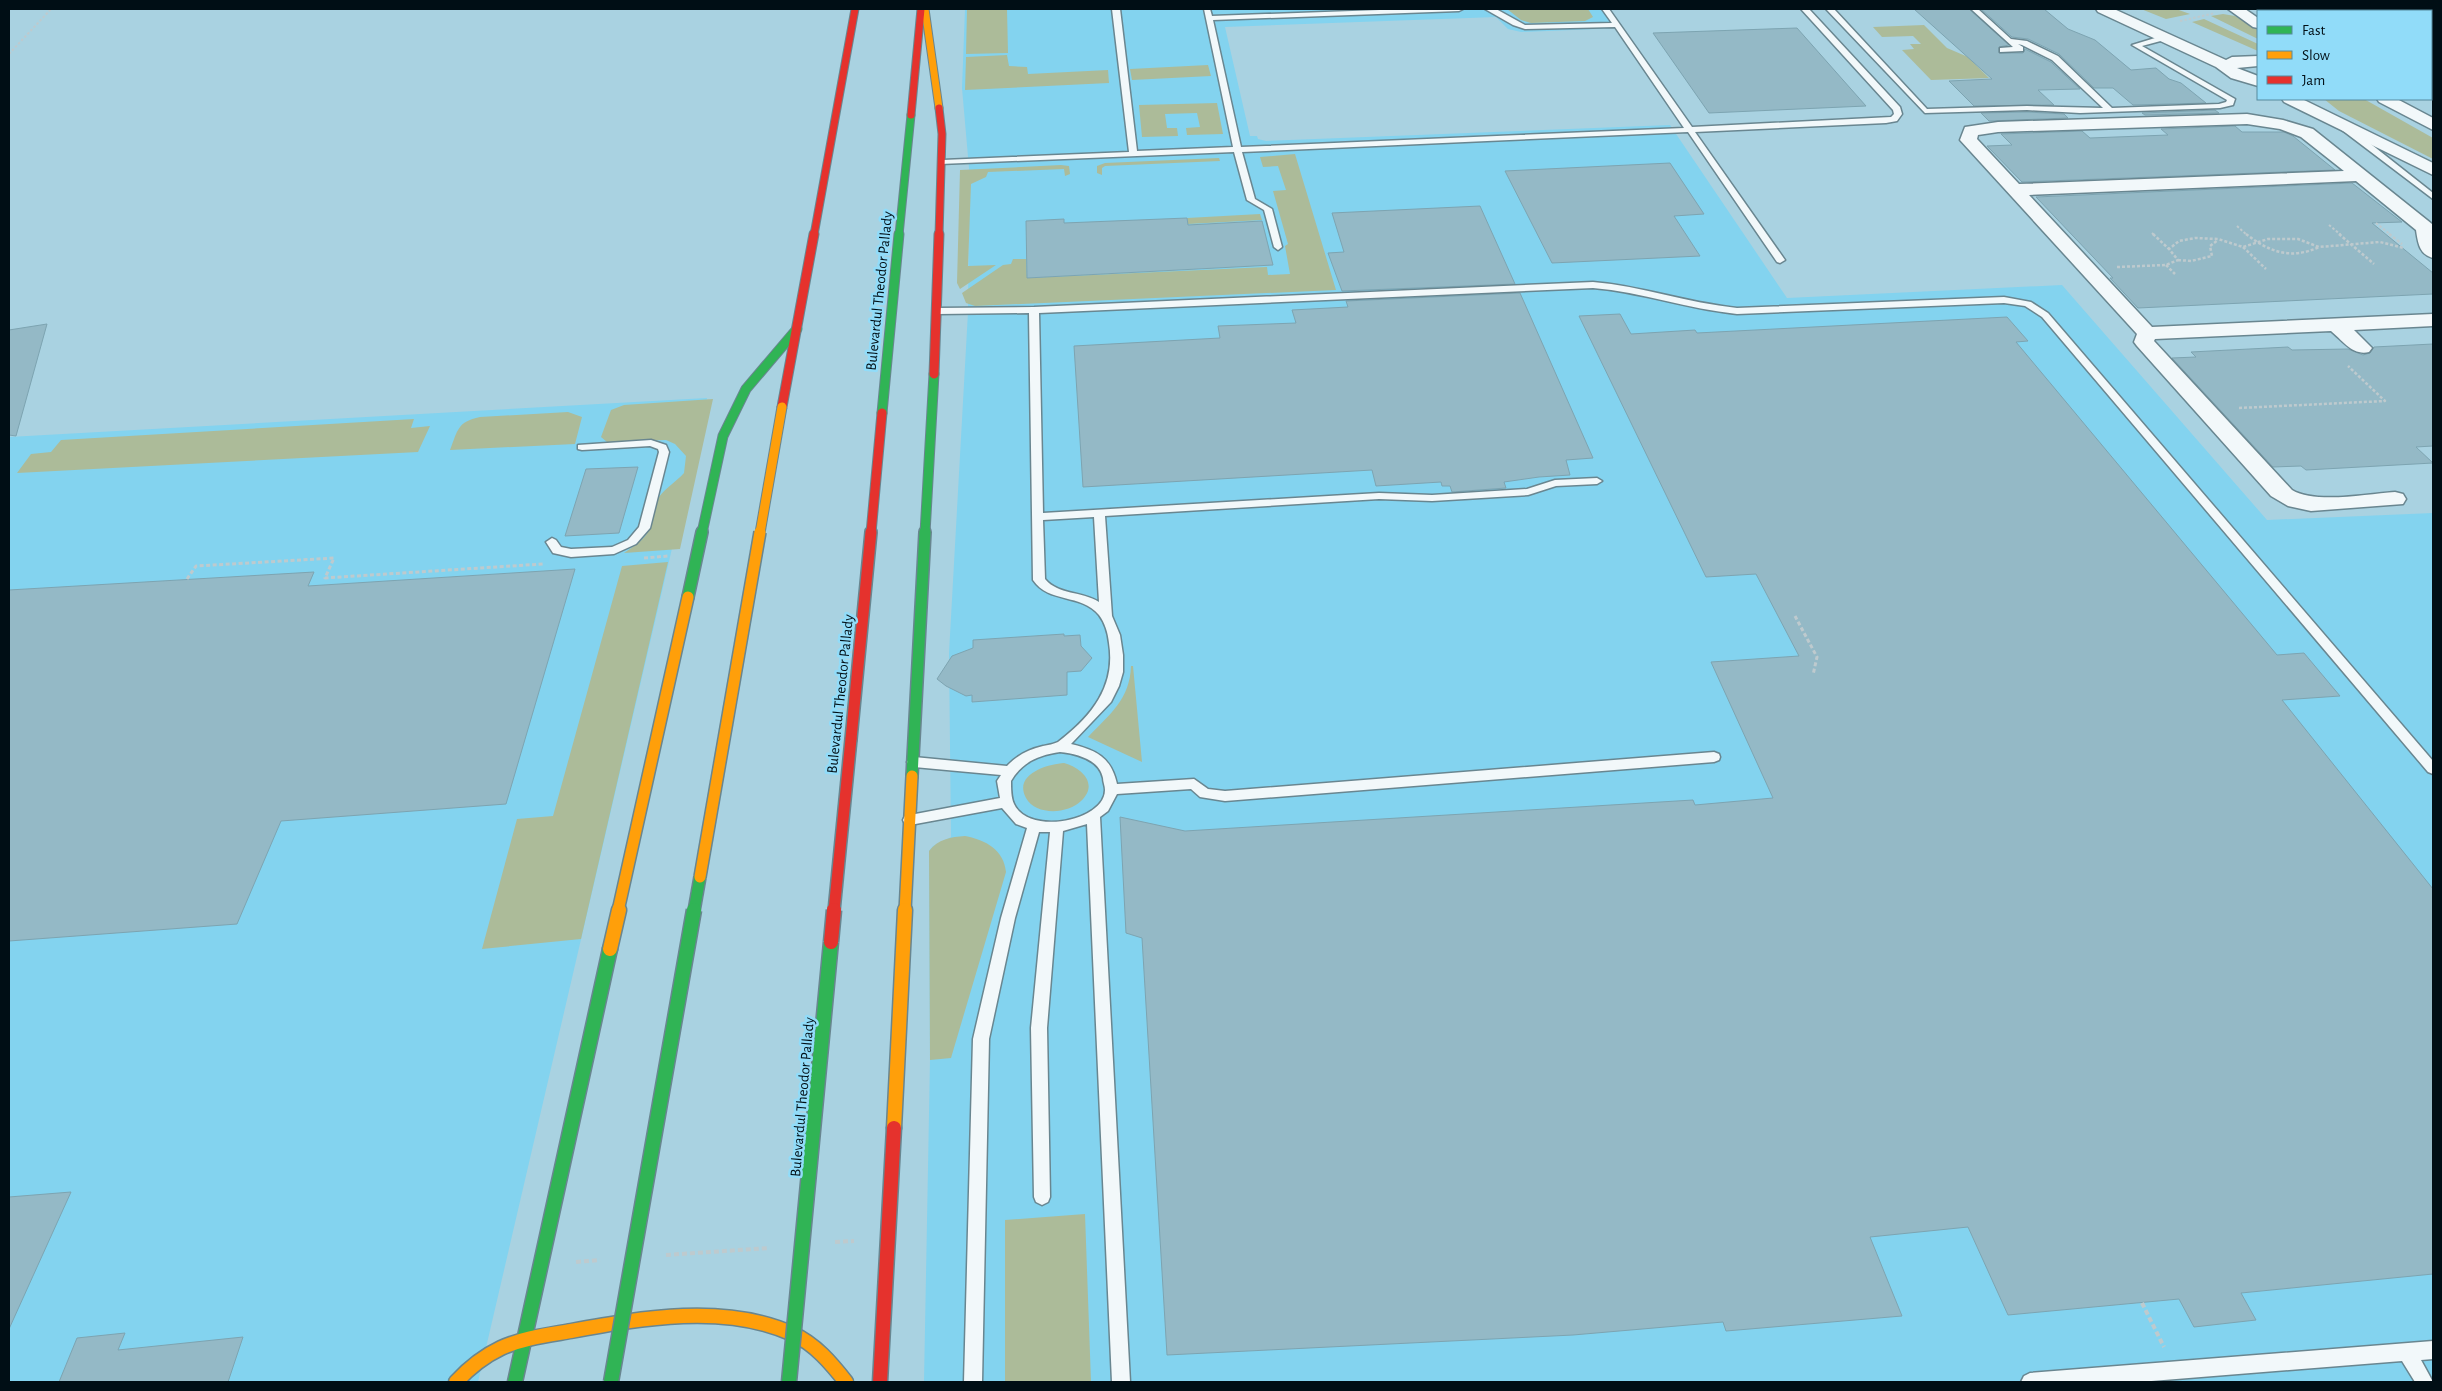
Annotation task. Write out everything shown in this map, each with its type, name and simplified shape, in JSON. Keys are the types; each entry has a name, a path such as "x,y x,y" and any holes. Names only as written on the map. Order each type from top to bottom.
{"main road":[{"path":"611,1382 782,407 855,9"},
{"path":"880,1382 938,311 943,162 940,104 923,9"},
{"name":"Bulevardul Theodor Pallady","path":"789,1382 923,9"},
{"path":"515,1382 723,436 746,389 797,328"},
{"path":"456,1382 488,1355 524,1340 604,1325 693,1318 747,1320 788,1332 804,1340 834,1365 846,1382"}],"street":[{"path":"2103,9 2230,68 2237,75 2256,81"},
{"path":"2229,10 2257,24"},
{"path":"2185,46 2252,60"},
{"path":"2230,68 2232,62 2252,60"},
{"path":"2293,100 2309,105 2340,124 2433,170"},
{"path":"2387,100 2433,125"},
{"path":"2431,249 2425,228 2307,134 2268,121 2247,119 1998,127 1971,131 1968,140 2147,333 2433,320"},
{"path":"2013,190 2360,176"},
{"path":"2411,216 2433,216"},
{"path":"2337,325 2362,348"},
{"path":"2147,333 2144,342 2279,491 2290,500 2304,504 2316,504 2395,499"}],"lane":[{"path":"1116,9 1133,154"},
{"path":"1207,9 1251,200 1268,209 1278,247"},
{"path":"1208,18 1459,9"},
{"path":"1488,9 1503,14 1514,24 1525,27 1617,25"},
{"path":"1606,9 1780,260"},
{"path":"943,162 1689,130 1886,121 1894,119 1898,114 1897,110 1805,9"},
{"path":"1830,9 1925,112 2027,108 2080,111 2220,106 2230,103 2231,98 2217,88 2136,45 2165,37"},
{"path":"1974,9 2020,49 2003,50"},
{"path":"2009,40 2024,43 2054,58 2110,110"},
{"path":"2340,124 2433,197"},
{"path":"938,311 1034,310 1593,284 1624,287 1732,311 2004,300 2028,304 2045,315 2433,769"},
{"path":"1034,310 1039,580 1043,586 1056,593 1088,600 1106,615"},
{"path":"552,542 557,550 571,553 614,550 632,542 644,528 664,452 662,447 651,443 582,447"},
{"path":"1039,517 1387,496 1432,498 1528,492 1555,483 1597,481"},
{"path":"1060,747 1104,704 1113,690 1118,661 1112,627 1106,615 1099,513"},
{"path":"1060,747 1077,749 1092,755 1104,764 1111,776 1112,789 1109,799 1093,816 1080,823 1056,828 1034,825 1021,820 1011,812 1005,802 1002,792 1004,781 1019,761 1031,754 1060,747"},
{"path":"1112,789 1194,784 1206,794 1224,796 1714,757"},
{"path":"914,762 1010,771"},
{"path":"910,820 1005,802"},
{"path":"1093,816 1121,1382"},
{"path":"973,1382 981,1039 1008,918 1034,825"},
{"path":"1042,1197 1039,1028 1056,828"},
{"path":"2030,1382 2433,1350"},
{"path":"2406,1352 2425,1382"}],"path":[{"path":"9,54 50,9"},
{"path":"2186,20 2229,10"},
{"path":"2329,225 2374,264"},
{"path":"2237,226 2255,244 2280,253 2306,254 2319,247 2380,242 2407,248 2431,249"},
{"path":"2152,232 2178,260"},
{"path":"2168,249 2179,241 2195,238 2218,239 2243,247 2266,269"},
{"path":"2086,268 2166,264 2178,260 2191,261 2212,256 2210,246 2218,239"},
{"path":"2243,247 2268,239 2298,239 2319,247"},
{"path":"2166,264 2175,274"},
{"path":"2206,410 2385,401 2342,360"},
{"path":"638,558 696,555"},
{"path":"187,579 196,566 334,558 325,578 550,564"},
{"path":"1795,616 1817,657 1813,675"},
{"path":"832,1242 887,1238"},
{"path":"660,1256 776,1247"},
{"path":"540,1264 610,1259"},
{"path":"2142,1303 2176,1371"}],"shaded area":[{"path":"965,9 1606,9 1620,28 1521,32 1508,29 1496,17 1225,27 1250,136 1257,136 1258,139 1266,141 1670,125 1787,298 2062,285 2267,520 2433,513 2433,1382 924,1382 930,1060 929,851 933,846 951,837 949,653 968,312 969,168 962,88"},
{"path":"707,398 478,1382 9,1382 9,437"}],"green space":[{"path":"967,9 1007,9 1008,53 966,54"},
{"path":"1507,9 1588,9 1593,17 1585,21 1531,23 1521,20"},
{"path":"2141,9 2176,9 2190,14 2166,19"},
{"path":"2223,14 2235,16 2257,29 2257,39 2211,16"},
{"path":"2204,19 2257,44 2257,51 2192,22"},
{"path":"1924,25 1947,48 1968,57 1989,78 1931,80 1902,50 1914,49 1910,44 1921,44 1913,36 1882,37 1873,27"},
{"path":"1007,55 1009,66 1027,67 1028,74 1108,70 1109,83 965,90 966,57"},
{"path":"1208,65 1211,76 1132,80 1130,69"},
{"path":"2325,100 2366,100 2433,138 2433,159 2339,111"},
{"path":"1217,103 1223,134 1187,135 1186,128 1200,127 1197,113 1165,114 1167,128 1177,128 1178,136 1142,137 1139,105"},
{"path":"1295,154 1336,290 975,306 966,303 962,293 1003,265 1011,264 1013,259 1026,259 1027,278 1267,267 1268,275 1290,274 1285,246 1288,244 1273,191 1286,190 1278,166 1263,167 1260,157"},
{"path":"1219,158 1220,161 1105,166 1102,168 1102,175 1097,173 1097,166 1105,163"},
{"path":"1069,166 1070,174 1065,176 1064,169 988,172 986,177 971,184 968,266 996,265 960,289 957,283 960,170"},
{"path":"1260,214 1262,220 1188,224 1187,218"},
{"path":"713,399 680,549 624,553 646,535 658,498 684,473 686,456 675,444 666,440 607,442 601,437 611,410 624,405"},
{"path":"568,412 582,417 575,444 450,450 459,428 472,419"},
{"path":"414,419 411,428 430,426 418,452 17,473 31,454 51,452 61,440"},
{"path":"668,562 581,939 482,949 517,819 553,816 622,566"},
{"path":"1131,666 1133,666 1142,762 1088,737 1111,713 1123,697 1130,678"},
{"path":"1064,763 1077,769 1086,778 1088,789 1086,795 1075,805 1061,811 1044,810 1031,804 1023,790 1024,783 1028,777 1042,768"},
{"path":"965,836 980,840 993,847 1002,858 1006,872 951,1058 930,1060 929,851 945,839"},
{"path":"1085,1214 1091,1382 1005,1382 1005,1220"}],"building":[{"path":"1914,9 1969,9 2009,45 1999,47 1999,53 2023,53 2025,49 2051,62 2080,89 2038,90 2054,105 1974,106 1949,81 1992,79"},
{"path":"1981,9 2044,9 2068,29 2095,40 2131,70 2156,68 2169,79 2181,83 2206,103 2133,105 2113,88 2094,88 2059,54 2028,39 2012,37"},
{"path":"1797,28 1866,106 1709,113 1653,33"},
{"path":"2215,110 2219,113 2145,115 2142,113"},
{"path":"2027,112 2064,114 2068,118 1989,121 1981,113"},
{"path":"2235,126 2242,132 2284,132 2293,136 2335,170 2022,182 1987,146 2012,145 2001,134 2082,131 2090,138 2168,135 2161,129"},
{"path":"1670,163 1704,214 1674,216 1700,256 1552,263 1505,171"},
{"path":"2352,183 2402,222 2372,223 2433,273 2433,294 2138,308 2110,278 2113,278 2036,197"},
{"path":"1480,206 1515,284 1342,291 1328,253 1344,252 1332,213"},
{"path":"1187,218 1188,225 1262,221 1273,265 1027,278 1026,221 1064,219 1064,223"},
{"path":"1520,293 1593,458 1566,460 1570,475 1504,482 1506,488 1452,492 1450,486 1442,486 1441,482 1376,486 1372,470 1083,487 1074,346 1220,338 1218,326 1296,323 1292,310 1348,307 1346,301"},
{"path":"1620,314 1631,334 1695,330 1697,333 2007,317 2028,341 2016,342 2277,655 2304,653 2340,696 2282,700 2433,889 2433,1274 2241,1293 2256,1320 2194,1327 2179,1299 2008,1315 1968,1227 1870,1237 1902,1316 1726,1331 1723,1322 1573,1335 1167,1355 1142,938 1126,933 1120,817 1185,831 1693,800 1695,805 1773,798 1711,662 1799,656 1756,574 1706,577 1579,316"},
{"path":"47,324 16,436 9,435 9,330"},
{"path":"2433,344 2433,446 2416,447 2433,463 2306,470 2301,466 2273,467 2172,358 2196,357 2191,352 2288,347 2292,350 2348,349 2363,355 2370,353 2374,347"},
{"path":"638,467 619,533 565,536 586,469"},
{"path":"575,569 506,804 281,821 237,924 9,941 9,590 314,572 308,586"},
{"path":"1064,634 1064,636 1080,635 1081,646 1092,658 1081,671 1067,672 1067,695 972,702 972,695 966,696 937,679 952,656 973,648 973,640"},
{"path":"71,1192 9,1329 9,1197"},
{"path":"125,1333 118,1350 243,1337 228,1382 59,1382 77,1338"}],"traffic: fast":[{"path":"882,413 911,115"},
{"path":"688,597 723,436 746,389 797,329"},
{"path":"912,776 934,374"},
{"path":"611,1382 700,877"},
{"path":"789,1382 831,942"},
{"path":"515,1382 610,949"}],"traffic: slow":[{"path":"925,9 939,108"},
{"path":"700,877 782,407"},
{"path":"610,949 688,597"},
{"path":"894,1128 912,776"},
{"path":"456,1382 471,1367 510,1344 575,1330 654,1318 681,1317 734,1319 761,1323 786,1331 812,1346 833,1366 846,1382"}],"traffic: jam":[{"path":"782,407 855,9"},
{"path":"911,115 921,9"},
{"path":"934,374 942,134 939,108"},
{"path":"851,739 882,413"},
{"path":"831,942 851,739"},
{"path":"880,1382 894,1128"}]}
